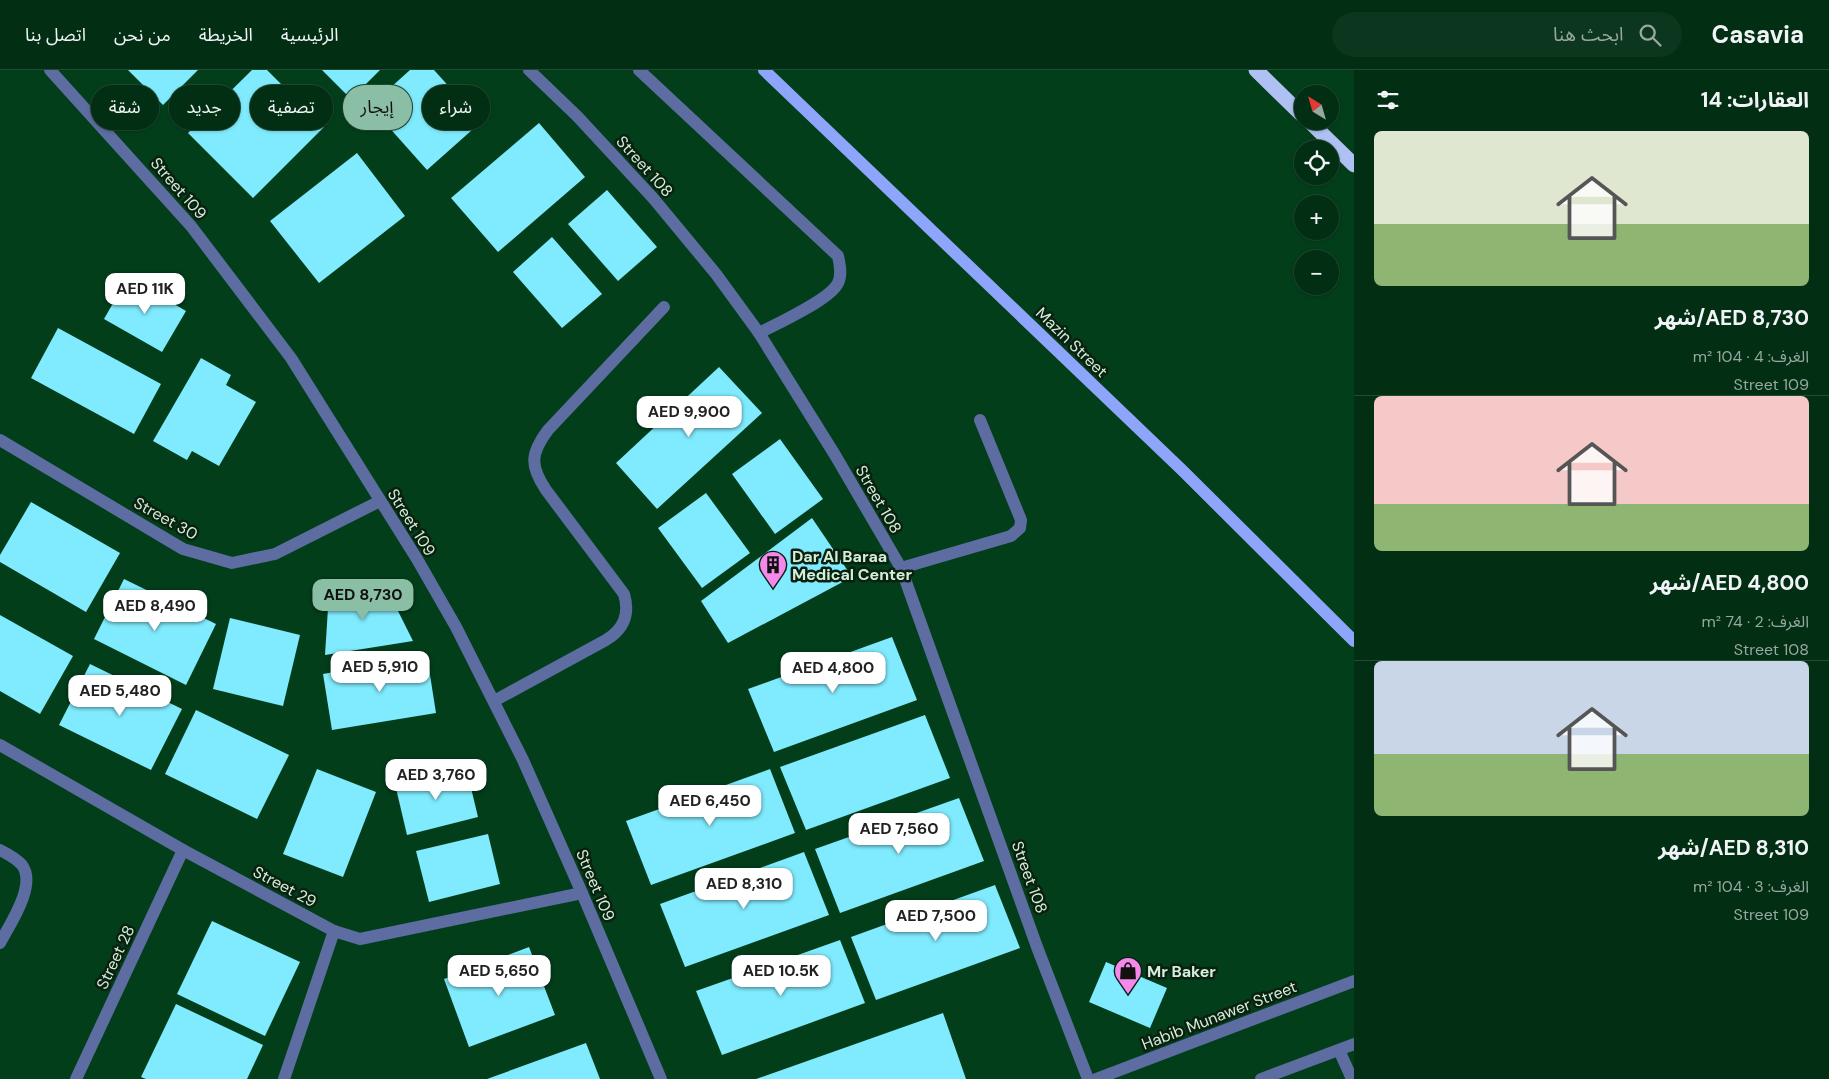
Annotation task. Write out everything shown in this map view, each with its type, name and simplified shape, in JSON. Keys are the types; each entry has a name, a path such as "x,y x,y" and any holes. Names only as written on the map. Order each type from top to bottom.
{"highway":[{"path":"1256,70 1294,107"},
{"path":"1318,130 1354,165"}],"main road":[{"name":"Mazin Street","path":"764,70 1182,470 1354,641"}],"street":[{"name":"Street 109","path":"50,70 191,226 291,358 417,558 456,627 523,760 661,1079"},
{"name":"Street 108","path":"529,70 577,116 653,198 716,274 760,333 835,455 900,568 1037,947 1088,1079"},
{"path":"639,70 838,256 841,270 838,284 826,297 760,333"},
{"path":"494,701 606,640 616,634 623,626 627,604 624,594 546,490 537,476 534,460 538,444 548,430 664,307"},
{"path":"900,568 1011,536 1020,528 1021,520 980,420"},
{"name":"Street 30","path":"0,440 183,550 232,563 275,554 380,501"},
{"name":"Street 29","path":"0,745 183,850 334,931 360,939 582,893"},
{"path":"0,850 17,860 24,868 27,879 26,891 0,943"},
{"name":"Street 28","path":"76,1079 183,850"},
{"path":"284,1079 334,931"},
{"name":"Habib Munawer Street","path":"1096,1079 1354,981"},
{"path":"1261,1079 1354,1044"},
{"path":"1338,1050 1352,1079"}],"building":[{"path":"128,70 198,70 183,85 169,85 169,99 163,105 159,101 159,85 143,85"},
{"path":"252,70 267,70 282,85 250,85 250,130 321,130 253,198 188,133 191,130 240,130 240,85 237,85"},
{"path":"322,70 380,70 365,85 343,85 343,91"},
{"path":"410,70 434,70 448,85 422,85 422,130 472,130 427,170 391,130 412,130 412,85 393,85"},
{"path":"539,123 585,177 498,252 451,198"},
{"path":"357,153 405,216 319,283 270,221"},
{"path":"607,190 657,247 618,281 568,224"},
{"path":"552,237 602,294 562,328 513,272"},
{"path":"128,277 186,311 162,352 104,319"},
{"path":"58,328 161,384 134,434 31,378"},
{"path":"201,358 231,375 226,385 256,402 219,466 192,451 187,460 153,441"},
{"path":"719,367 762,413 657,509 616,463"},
{"path":"780,439 823,499 775,534 732,474"},
{"path":"706,493 750,553 702,588 658,528"},
{"path":"31,502 120,553 86,612 0,562 0,555"},
{"name":"Dar Al Baraa Medical Center","path":"812,518 852,577 728,643 701,601"},
{"path":"124,579 216,624 186,685 94,639"},
{"path":"385,585 413,641 325,655 329,593"},
{"path":"0,615 73,656 40,714 0,691"},
{"path":"230,618 300,635 283,706 213,689"},
{"path":"892,637 917,700 774,752 748,689"},
{"path":"427,656 436,713 332,730 323,674"},
{"path":"90,664 182,709 151,770 59,725"},
{"path":"196,710 289,755 257,819 165,774"},
{"path":"925,715 950,778 806,830 780,767"},
{"path":"466,767 478,817 407,835 395,784"},
{"path":"317,769 376,792 343,877 283,854"},
{"path":"770,769 795,833 651,885 626,821"},
{"path":"959,798 984,861 840,913 815,849"},
{"path":"488,834 500,884 429,902 416,851"},
{"path":"804,852 829,915 685,967 660,904"},
{"path":"995,885 1020,948 876,1000 851,937"},
{"path":"212,921 300,962 265,1036 177,994"},
{"path":"840,940 865,1003 722,1055 696,991"},
{"path":"529,947 555,1015 469,1047 444,979"},
{"name":"Mr Baker","path":"1106,962 1167,988 1150,1028 1089,1002"},
{"path":"176,1004 263,1045 247,1079 146,1079 141,1077"},
{"path":"943,1013 966,1079 756,1079"},
{"path":"586,1043 600,1079 487,1079"}],"place":[{"name":"Dar Al Baraa Medical Center","path":"773,589"},
{"name":"Mr Baker","path":"1128,995"}]}
